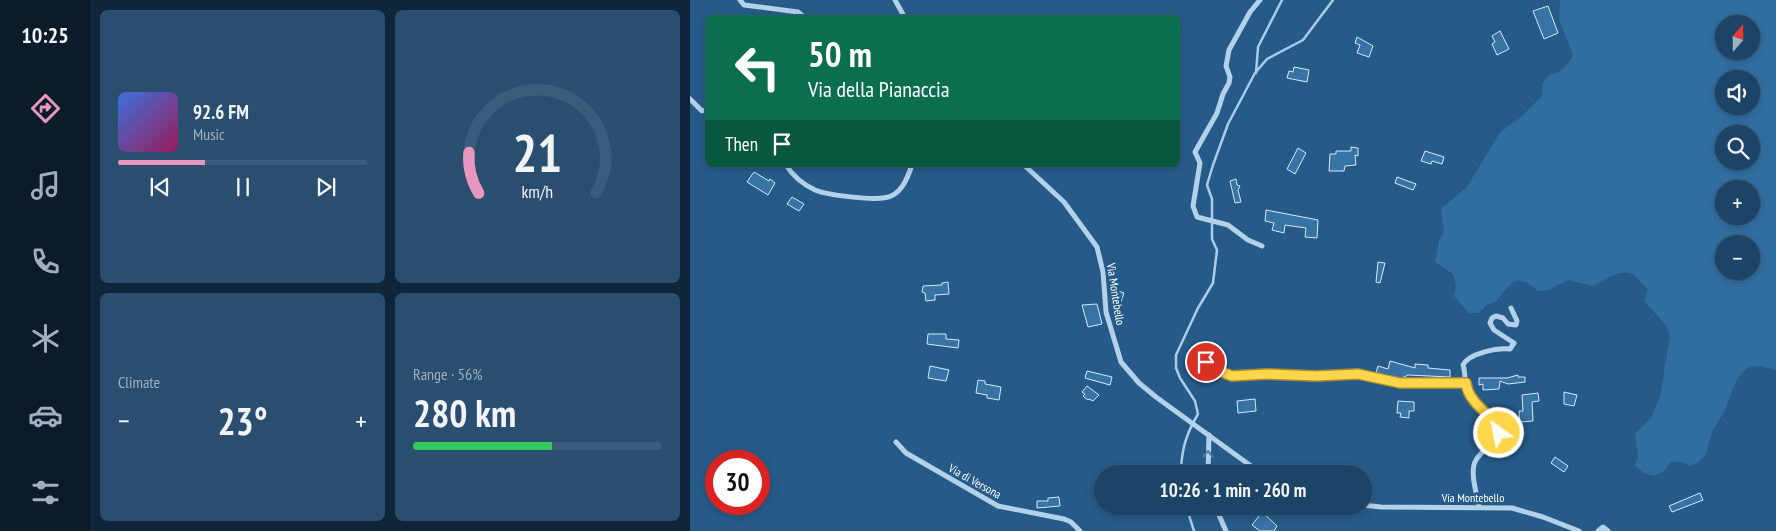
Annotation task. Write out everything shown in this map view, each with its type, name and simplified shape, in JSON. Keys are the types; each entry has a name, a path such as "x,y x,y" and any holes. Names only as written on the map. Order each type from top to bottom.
{"street":[{"path":"740,0 744,5 798,12 802,15"},
{"path":"895,0 903,15"},
{"path":"1260,0 1250,12 1245,25 1236,36 1229,50 1226,66 1230,77 1229,83 1217,112 1195,152 1200,163 1193,206 1197,217 1234,228 1248,240 1262,246"},
{"path":"690,98 702,111 705,110"},
{"path":"788,167 802,183 816,191 853,197 874,198 892,196 907,181 911,167"},
{"name":"Via Montebello","path":"1026,167 1064,202 1097,247 1103,272 1106,312 1121,362 1145,388 1185,420 1250,465"},
{"path":"1479,507 1473,468 1476,460 1496,441 1499,425 1467,392 1466,372 1463,365 1464,361 1493,349 1510,349 1514,343 1494,330 1490,323 1492,318 1496,316 1503,318 1508,324 1516,325 1517,321 1511,308"},
{"path":"1206,362 1214,369 1232,376 1358,374 1400,383 1466,383"},
{"path":"1208,465 1209,435"},
{"name":"Via di Versona","path":"896,442 906,453 998,506 1072,522 1080,531"},
{"name":"Via Montebello","path":"1372,506 1512,508 1579,531"},
{"path":"1219,515 1226,531"},
{"path":"1598,531 1603,527 1608,531"}],"shaded area":[{"path":"1560,0 1776,0 1776,370 1753,366 1747,368 1738,378 1724,413 1713,430 1705,456 1690,466 1681,462 1671,462 1664,471 1654,476 1644,473 1635,466 1638,456 1635,434 1651,418 1660,397 1670,336 1666,325 1644,301 1648,290 1634,275 1624,272 1618,273 1593,286 1568,280 1548,290 1538,291 1530,285 1519,281 1510,284 1495,302 1486,306 1478,313 1469,313 1454,296 1456,285 1453,274 1435,262 1439,241 1444,231 1441,209 1467,187 1501,131 1520,118 1543,95 1542,84 1549,75 1564,68 1573,55 1559,19"}],"building":[{"path":"1548,6 1558,33 1544,39 1533,11"},
{"path":"1500,31 1509,49 1497,55 1492,44 1495,42 1492,36"},
{"path":"1357,37 1373,46 1369,57 1357,53 1360,45 1355,43"},
{"path":"1294,67 1309,70 1307,82 1287,78 1289,71 1293,72"},
{"path":"1351,147 1358,148 1358,156 1355,155 1356,165 1345,166 1344,171 1329,171 1330,154 1336,154 1336,151 1351,151"},
{"path":"1298,148 1306,153 1295,174 1287,169"},
{"path":"1425,151 1444,157 1442,164 1432,161 1431,164 1421,161"},
{"path":"754,172 775,183 768,195 747,182"},
{"path":"1397,177 1416,184 1413,190 1395,183"},
{"path":"1236,179 1237,185 1240,186 1238,190 1241,202 1235,203 1230,181"},
{"path":"792,197 804,204 799,211 787,204"},
{"path":"1266,210 1318,220 1317,238 1305,237 1306,228 1285,225 1284,233 1272,230 1274,223 1265,221"},
{"path":"1378,262 1385,263 1380,283 1376,282"},
{"path":"948,282 949,294 935,295 935,300 926,301 925,293 922,292 923,286 942,285 942,283"},
{"path":"1112,289 1124,293 1121,302 1110,299"},
{"path":"1097,304 1102,324 1088,327 1082,305"},
{"path":"928,334 946,334 946,339 959,340 958,348 927,344"},
{"path":"1390,361 1415,368 1415,364 1428,365 1428,368 1450,370 1450,377 1408,375 1400,379 1376,373 1378,366 1388,369"},
{"path":"930,366 949,370 946,381 928,378"},
{"path":"1087,371 1112,377 1110,385 1085,378"},
{"path":"1518,375 1518,377 1525,377 1525,382 1508,384 1500,381 1499,389 1483,390 1483,384 1479,385 1479,378 1507,378"},
{"path":"978,380 985,381 985,384 1001,387 999,400 987,398 987,395 976,393"},
{"path":"1087,386 1099,395 1093,401 1083,396 1085,394 1082,392"},
{"path":"1564,392 1577,395 1574,406 1564,404"},
{"path":"1538,393 1539,401 1532,402 1533,421 1520,422 1519,411 1523,411 1522,395"},
{"path":"1255,399 1256,411 1238,413 1237,401"},
{"path":"1398,401 1414,402 1414,411 1409,411 1409,418 1400,417 1401,413 1397,413"},
{"path":"1555,457 1568,466 1564,472 1551,463"},
{"path":"1700,493 1703,500 1672,512 1669,506"},
{"path":"1059,497 1060,506 1037,508 1037,501 1048,501 1048,498"},
{"path":"1260,515 1265,515 1277,526 1274,531 1260,531 1252,525"}],"waterway":[{"path":"1256,73 1258,47 1282,0"},
{"path":"1182,465 1185,443 1198,414 1195,401 1180,378 1176,368 1176,355 1198,308 1213,283 1217,250 1212,239 1212,199 1207,185 1213,165 1228,124 1255,73 1267,59 1303,40 1333,0"},
{"path":"1189,515 1194,531"}],"route":[{"path":"1206,362 1214,369 1232,376 1244,377 1267,374 1316,376 1358,374 1370,375 1400,383 1466,383 1467,392 1499,425 1499,433"}]}
